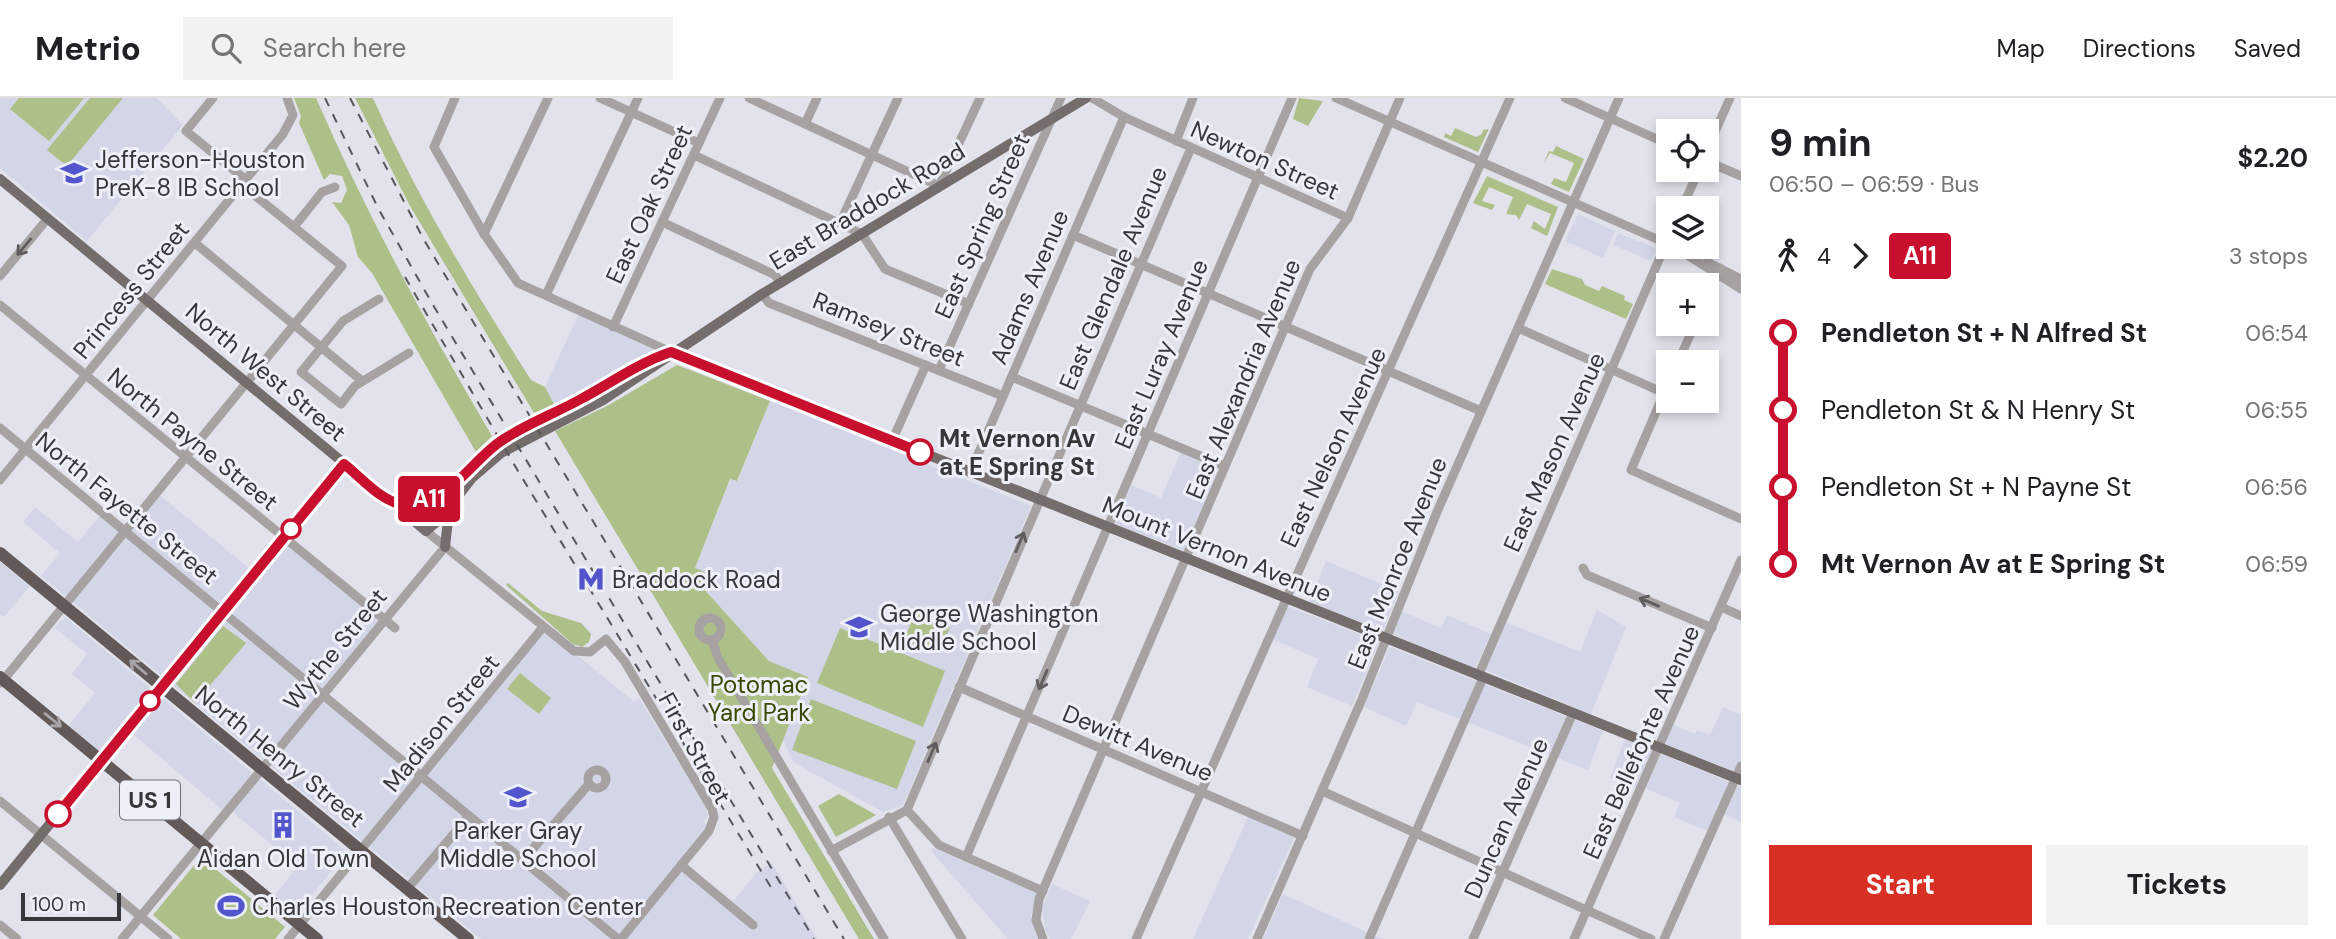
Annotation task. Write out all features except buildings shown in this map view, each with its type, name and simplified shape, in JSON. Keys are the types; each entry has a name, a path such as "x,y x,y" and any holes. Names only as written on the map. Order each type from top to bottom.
{"highway":[{"name":"North Henry Street","path":"0,553 361,850 460,937"},
{"name":"US 1","path":"1,680 102,760 317,939"}],"main road":[{"name":"East Braddock Road","path":"426,531 440,519 472,478 501,453 603,400 647,373 671,352 781,283 1086,98"},
{"name":"North West Street","path":"0,178 426,531"},
{"name":"East Braddock Road","path":"426,531 434,515 460,480 485,453 521,429 651,359 671,352"},
{"name":"Mount Vernon Avenue","path":"671,352 1738,779"},
{"path":"0,885 344,464"},
{"path":"389,500 404,505 418,503 460,480"},
{"path":"445,547 452,502"}],"street":[{"path":"1,680 342,266 186,131 213,98"},
{"name":"Princess Street","path":"0,480 244,183 290,123 293,110 287,98"},
{"name":"Mount Vernon Avenue","path":"455,98 434,147 511,277 671,352"},
{"path":"484,234 548,98"},
{"path":"600,98 699,143"},
{"path":"546,295 638,98"},
{"name":"East Oak Street","path":"613,327 720,98"},
{"path":"749,98 939,186 980,98"},
{"path":"805,124 817,98"},
{"path":"840,223 898,98"},
{"name":"East Spring Street","path":"939,370 1061,98"},
{"name":"Newton Street","path":"1091,98 1175,141 1348,218"},
{"name":"East Glendale Avenue","path":"1175,141 1193,98"},
{"name":"East Luray Avenue","path":"966,858 1292,98"},
{"path":"1336,98 1656,238"},
{"name":"East Alexandria Avenue","path":"1043,939 1036,915 1043,891 1314,261 1348,218 1400,98"},
{"name":"East Nelson Avenue","path":"1136,939 1284,598 1390,371 1510,98"},
{"path":"1564,98 1656,139"},
{"name":"East Monroe Avenue","path":"1257,939 1303,836 1481,411 1619,98"},
{"path":"1719,123 1730,98"},
{"name":"Adams Avenue","path":"970,472 1124,117"},
{"name":"East Glendale Avenue","path":"908,812 1038,500 1191,148"},
{"path":"694,155 862,234 885,269 969,304"},
{"path":"1719,167 1741,177"},
{"path":"294,227 322,192 335,187"},
{"path":"0,276 48,218"},
{"path":"662,222 775,275 781,283"},
{"path":"1073,235 1481,411"},
{"path":"195,243 362,381"},
{"name":"East Mason Avenue","path":"1369,939 1611,370 1663,259"},
{"path":"1697,259 1741,279"},
{"path":"1719,271 1741,289"},
{"name":"Ramsey Street","path":"762,295 769,303 1003,396"},
{"path":"379,299 343,321 301,372 341,404 362,381 409,353"},
{"name":"North Payne Street","path":"0,305 395,628"},
{"path":"1518,328 1611,370 1656,386"},
{"path":"892,440 926,365"},
{"path":"1012,377 1224,466"},
{"path":"1656,411 1630,468 1633,473 1741,519"},
{"name":"North Fayette Street","path":"0,428 619,939"},
{"name":"North West Street","path":"426,531 578,653 590,652 606,639"},
{"name":"Wythe Street","path":"122,939 445,547"},
{"name":"East Bellefonte Avenue","path":"1574,939 1741,560"},
{"path":"1583,568 1587,575 1712,628"},
{"path":"1721,607 1741,616"},
{"name":"Madison Street","path":"288,939 543,627"},
{"name":"First Street","path":"606,639 625,663 714,812 711,828 619,939"},
{"path":"712,640 718,657 884,939"},
{"name":"Dewitt Avenue","path":"959,687 1303,836"},
{"name":"Duncan Avenue","path":"1474,939 1573,713"},
{"path":"1664,939 1738,779 1741,766"},
{"path":"523,860 589,784"},
{"path":"1322,790 1651,939"},
{"path":"0,801 168,939"},
{"path":"831,851 889,817 908,812 934,842 1043,891"},
{"path":"407,889 469,816"},
{"path":"889,817 962,939"},
{"path":"681,865 753,925"},
{"path":"0,925 17,939"}],"shaded area":[{"name":"Jefferson-Houston PreK-8 IB School","path":"0,98 157,98 183,125 87,241 0,168"},
{"path":"1578,214 1615,231 1603,258 1565,241"},
{"path":"1618,233 1656,250 1651,261 1613,245"},
{"path":"582,307 667,346 557,410 545,387"},
{"name":"George Washington Middle School","path":"770,401 1031,506 903,805 883,812 793,762 783,740 808,677 769,661 702,587 695,569 731,478 738,481"},
{"path":"1181,452 1220,469 1185,551 1114,524 1131,485 1161,498"},
{"path":"157,493 255,573 284,538 384,620 323,695 422,777 544,628 634,702 639,698 706,808 708,816 703,822 710,828 682,864 730,905 757,872 772,863 817,939 481,939 41,576 60,553 23,522 35,507 78,542 103,512 125,530"},
{"path":"1326,561 1399,591 1383,631 1310,602"},
{"path":"0,562 30,586 4,617 0,614"},
{"path":"1287,606 1379,642 1352,706 1307,687 1318,659 1272,639"},
{"path":"1597,610 1626,627 1591,714 1485,670 1505,622 1580,652"},
{"path":"1401,611 1441,628 1447,615 1491,634 1475,668 1392,634"},
{"path":"65,617 347,852 293,918 271,900 298,866 229,809 226,813 128,730 102,761 65,730 95,693 72,674 87,654 55,628"},
{"path":"1390,647 1603,731 1588,770 1417,702 1406,726 1364,707"},
{"path":"1723,707 1741,715 1741,774 1665,744 1673,725 1695,734 1697,730 1710,735"},
{"path":"1625,739 1654,751 1638,788 1610,778"},
{"path":"1661,754 1741,787 1741,822 1718,811 1708,831 1674,817 1680,803 1645,788"},
{"path":"1249,815 1295,836 1248,939 1193,939"},
{"path":"933,848 1037,893 1031,916 1037,939 1008,939 931,851"},
{"path":"1052,884 1090,901 1071,939 1050,939 1045,929 1042,907"},
{"path":"1283,894 1382,939 1263,939"}],"green space":[{"path":"19,98 84,98 49,141 10,109"},
{"path":"90,98 123,98 67,166 47,150"},
{"path":"294,98 316,98 399,270 492,436 476,452 372,273 358,257 349,225 332,202 341,203 347,190 342,176 330,174 324,180 299,123 301,116"},
{"path":"355,98 373,98 408,172 467,277 531,380 545,387 554,404 534,413 410,206"},
{"path":"1299,98 1323,101 1308,126 1293,119"},
{"path":"1455,128 1476,137 1482,134 1483,130 1489,129 1478,152 1444,137 1445,133 1451,136"},
{"path":"1556,146 1584,159 1569,192 1551,184 1554,178 1566,182 1574,163 1550,153 1544,163 1549,151 1553,152"},
{"path":"1487,176 1558,207 1547,236 1531,228 1534,221 1545,229 1551,214 1527,204 1519,220 1516,215 1506,214 1513,197 1489,187 1482,201 1495,205 1492,210 1473,203"},
{"path":"1552,269 1582,279 1585,285 1599,291 1602,286 1625,296 1624,300 1633,304 1626,319 1545,284"},
{"name":"Potomac Yard Park","path":"677,365 770,401 737,481 730,479 695,568 704,572 708,581 702,587 769,661 808,677 772,768 874,939 859,939 555,431 607,406"},
{"path":"508,583 542,611 581,623 591,634 589,642 582,647 573,644 506,585"},
{"path":"915,613 950,627 939,654 904,640"},
{"path":"223,626 246,643 195,703 176,684"},
{"path":"840,628 945,671 923,727 817,683"},
{"path":"520,673 551,698 539,714 507,689"},
{"path":"811,699 916,741 897,789 792,750"},
{"path":"839,794 876,815 836,837 818,806"},
{"path":"201,857 285,927 275,939 181,939 153,915"}],"railway":[{"path":"325,98 378,208 433,305 814,939"},
{"path":"350,98 424,240 844,939"},
{"path":"405,277 518,471 772,889"}],"bus line":[{"name":"A11","path":"58,814 344,464 389,500 404,505 430,499 460,480 498,443 651,359 671,352 920,452"}],"place":[{"name":"Jefferson-Houston PreK-8 IB School","path":"74,173"},
{"name":"Mt Vernon Av at E Spring St","path":"920,452"},
{"name":"Braddock Road","path":"591,579"},
{"name":"George Washington Middle School","path":"859,627"},
{"name":"Parker Gray Middle School","path":"518,797"},
{"name":"Aidan Old Town","path":"283,825"},
{"name":"Charles Houston Recreation Center","path":"231,906"}]}
